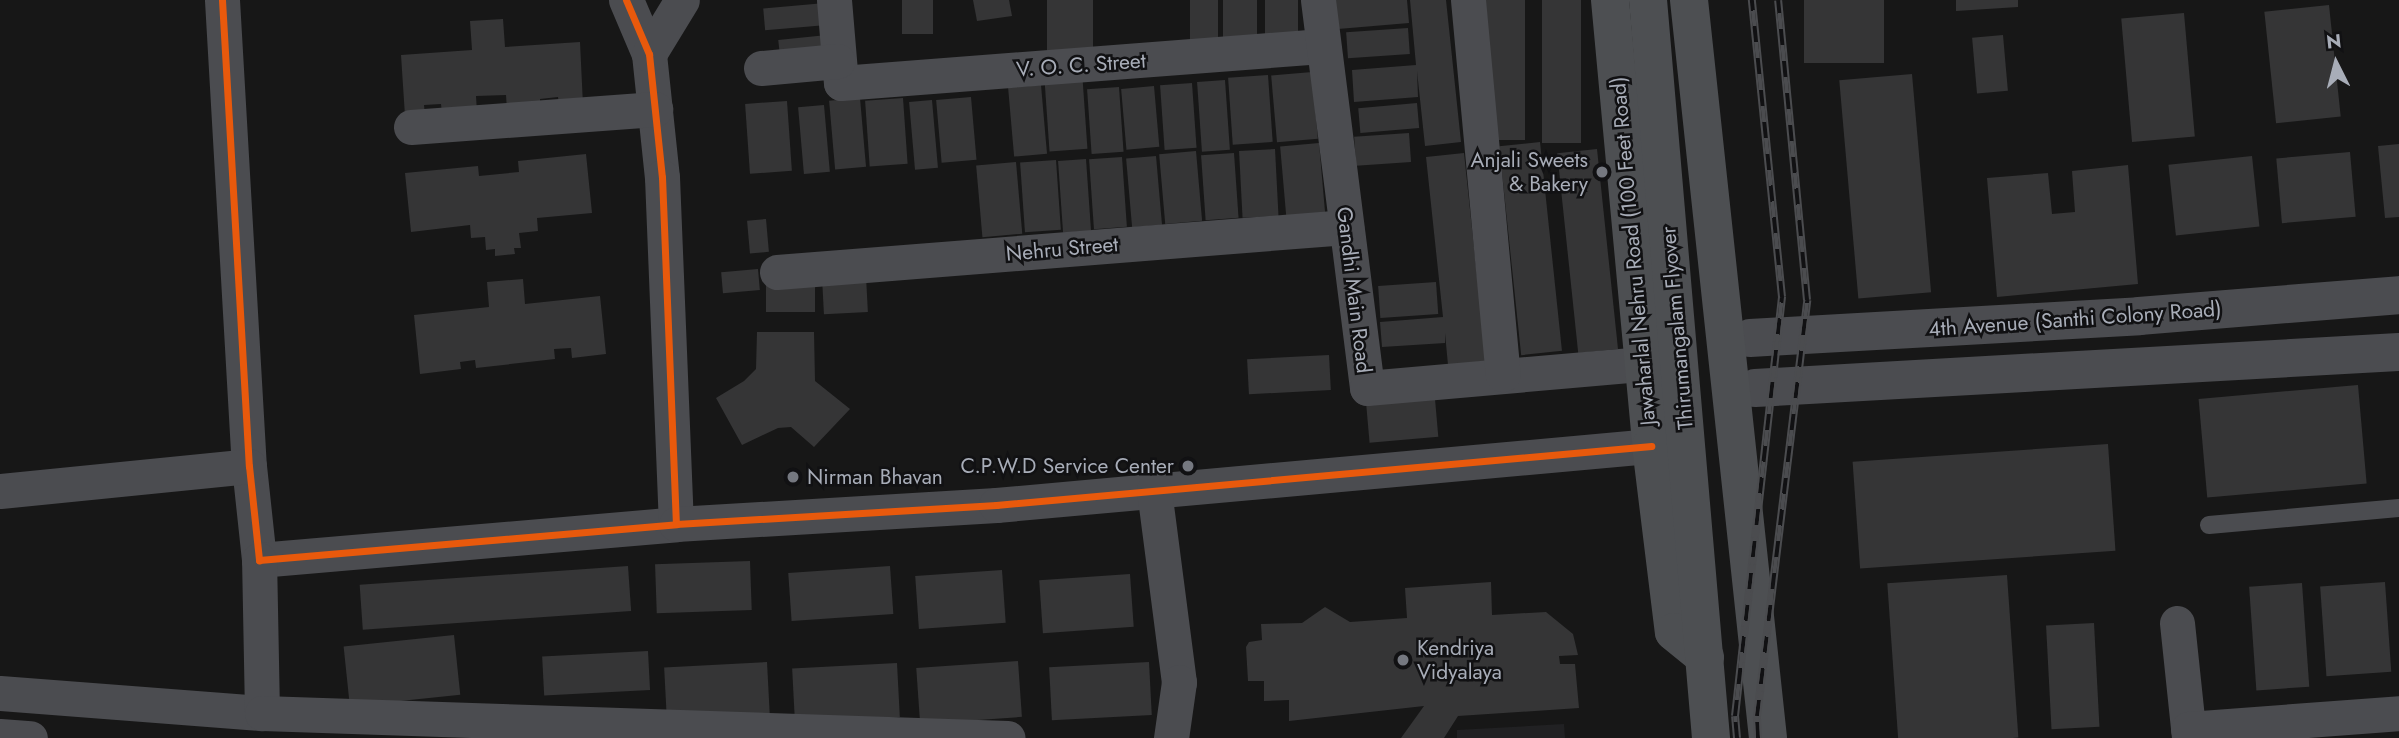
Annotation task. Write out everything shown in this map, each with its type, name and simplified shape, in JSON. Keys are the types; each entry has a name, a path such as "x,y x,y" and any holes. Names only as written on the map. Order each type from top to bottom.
{"main road":[{"name":"Jawaharlal Nehru Road (100 Feet Road)","path":"1610,0 1651,446 1674,632 1705,657"},
{"name":"Thirumangalam Flyover","path":"1648,0 1705,657"},
{"path":"1689,0 1768,738"},
{"path":"1750,338 1775,600 1758,632"},
{"path":"1705,657 1711,738"}],"street":[{"path":"222,0 249,466 259,560 262,712"},
{"path":"626,0 649,54 655,109 671,343 676,524"},
{"path":"649,54 682,0"},
{"path":"834,0 839,72"},
{"name":"Gandhi Main Road","path":"1318,0 1367,388 1503,374 1643,364"},
{"path":"1468,0 1503,374"},
{"name":"V. O. C. Street","path":"761,68 839,72 1322,46"},
{"path":"411,127 655,109"},
{"name":"Nehru Street","path":"777,272 1346,227"},
{"name":"4th Avenue (Santhi Colony Road)","path":"1750,338 2139,316 2399,295"},
{"path":"1755,388 2399,352"},
{"path":"259,560 676,524 996,505 1651,446"},
{"path":"0,491 249,466"},
{"path":"1154,490 1179,682 1171,738"},
{"path":"2178,623 2189,734 2399,713"},
{"path":"0,693 262,712 1008,738"},
{"path":"0,736 30,738"}],"lane":[{"path":"2209,526 2399,508"}],"shaded area":[{"path":"1564,724 1565,738 1457,738 1457,730"}],"building":[{"path":"902,0 933,0 933,34 902,34"},
{"path":"973,0 1009,0 1012,16 977,21"},
{"path":"1047,0 1093,0 1093,60 1047,60"},
{"path":"1190,0 1218,0 1218,48 1190,48"},
{"path":"1223,0 1257,0 1257,46 1223,46"},
{"path":"1265,0 1298,0 1298,41 1265,41"},
{"path":"1335,0 1407,0 1409,23 1338,29"},
{"path":"1410,0 1446,0 1461,142 1425,146 1417,71 1418,97 1354,102 1352,70 1416,65"},
{"path":"1486,0 1525,0 1525,140 1486,140"},
{"path":"1542,0 1581,0 1581,143 1542,143"},
{"path":"1804,0 1884,0 1884,63 1804,63"},
{"path":"1956,0 2018,0 2018,7 1956,11"},
{"path":"825,3 827,25 765,30 763,8"},
{"path":"2329,5 2341,116 2276,123 2264,12"},
{"path":"2184,13 2195,137 2132,142 2121,18"},
{"path":"503,19 505,47 580,42 583,105 559,106 558,97 540,99 540,107 507,110 506,95 476,96 477,112 442,114 441,104 424,105 425,115 405,116 401,55 472,50 470,21"},
{"path":"1408,28 1410,54 1348,58 1346,32"},
{"path":"827,35 829,53 780,58 778,40"},
{"path":"2003,35 2008,91 1977,93 1972,38"},
{"path":"1082,71 1087,149 1050,151 1044,74"},
{"path":"1312,72 1318,139 1277,142 1271,76"},
{"path":"1912,74 1931,292 1858,299 1839,80"},
{"path":"1268,75 1273,142 1233,145 1228,78"},
{"path":"1225,80 1230,150 1202,152 1197,82"},
{"path":"1192,83 1197,148 1165,150 1160,85"},
{"path":"1041,85 1047,154 1014,157 1008,88"},
{"path":"1154,86 1159,147 1126,150 1121,89"},
{"path":"1119,87 1124,152 1092,154 1087,89"},
{"path":"971,97 976,160 942,163 936,100"},
{"path":"860,98 866,167 835,169 829,101"},
{"path":"903,98 908,164 870,166 865,101"},
{"path":"932,100 938,168 915,170 909,102"},
{"path":"787,101 792,171 750,174 745,104"},
{"path":"1417,103 1419,128 1360,133 1358,108"},
{"path":"824,105 830,172 804,174 798,107"},
{"path":"1409,133 1411,162 1356,166 1354,137"},
{"path":"1540,142 1562,351 1521,355 1499,146"},
{"path":"1319,143 1325,213 1286,216 1280,146"},
{"path":"2399,144 2399,217 2385,218 2378,146"},
{"path":"1275,149 1279,216 1243,218 1239,151"},
{"path":"1597,149 1618,349 1578,353 1557,153"},
{"path":"1196,151 1202,221 1165,224 1159,154"},
{"path":"2350,152 2356,217 2282,223 2276,158"},
{"path":"1234,153 1239,218 1206,220 1201,155"},
{"path":"1464,153 1486,361 1448,365 1445,333 1445,343 1382,347 1380,322 1443,317 1426,157"},
{"path":"586,154 592,213 537,218 538,231 519,233 521,248 514,248 515,254 495,256 495,249 486,250 485,237 471,238 470,225 411,232 405,173 478,166 479,176 519,172 518,161"},
{"path":"1156,156 1162,225 1132,227 1126,159"},
{"path":"2252,156 2259,227 2176,235 2168,165"},
{"path":"1122,157 1127,227 1094,229 1089,159"},
{"path":"1086,159 1091,231 1063,233 1058,161"},
{"path":"1056,160 1061,230 1025,232 1020,163"},
{"path":"1016,162 1022,234 982,237 976,165"},
{"path":"2128,165 2138,284 1997,297 1987,178 2048,173 2052,214 2075,212 2072,171"},
{"path":"766,219 769,252 750,254 747,221"},
{"path":"758,269 760,290 723,293 721,272"},
{"path":"866,276 868,312 824,314 822,278"},
{"path":"523,279 525,304 600,296 606,354 572,358 571,348 554,349 555,359 476,368 475,360 460,362 461,369 420,374 414,315 489,307 487,282"},
{"path":"766,281 815,281 815,312 766,312"},
{"path":"1436,282 1438,314 1380,318 1378,286"},
{"path":"757,332 814,332 815,381 850,409 814,447 791,427 778,428 742,445 716,398 744,381 756,369"},
{"path":"1329,355 1331,390 1249,394 1247,359"},
{"path":"2358,385 2367,484 2207,498 2199,399"},
{"path":"1435,399 1438,437 1370,443 1366,405"},
{"path":"2108,444 2115,551 1860,569 1853,462"},
{"path":"750,561 752,610 657,613 655,564"},
{"path":"628,566 631,611 363,630 360,585"},
{"path":"890,566 893,614 792,621 788,573"},
{"path":"1002,570 1006,623 919,629 915,576"},
{"path":"1130,574 1134,627 1043,633 1039,580"},
{"path":"2007,575 2018,738 1898,738 1887,583"},
{"name":"Kendriya Vidyalaya","path":"1491,582 1492,615 1546,612 1573,634 1578,655 1559,656 1560,664 1575,664 1579,708 1458,716 1444,738 1401,738 1424,706 1289,721 1289,700 1264,701 1264,681 1248,681 1246,647 1249,642 1262,640 1261,624 1302,623 1325,607 1350,622 1407,618 1405,588"},
{"path":"2385,582 2391,672 2326,676 2320,587"},
{"path":"2302,583 2309,687 2256,690 2249,587"},
{"path":"2094,623 2099,727 2052,729 2046,626"},
{"path":"454,635 460,695 350,706 344,647"},
{"path":"648,651 650,690 544,695 542,657"},
{"path":"1018,661 1022,717 920,724 916,668"},
{"path":"767,662 770,714 667,719 664,667"},
{"path":"1149,662 1152,715 1052,720 1049,667"},
{"path":"897,663 900,717 795,722 792,668"}],"railway":[{"path":"1737,738 1735,716 1782,297 1752,0"},
{"path":"1758,738 1757,716 1807,300 1778,0"}],"cycle path":[{"path":"222,0 249,466 259,560 676,524"},
{"path":"626,0 649,54 662,177 676,524 996,505 1651,446"}],"place":[{"name":"Anjali Sweets & Bakery","path":"1602,172"},
{"name":"C.P.W.D Service Center","path":"1188,466"},
{"name":"Nirman Bhavan","path":"793,477"},
{"name":"Kendriya Vidyalaya","path":"1403,660"}]}
